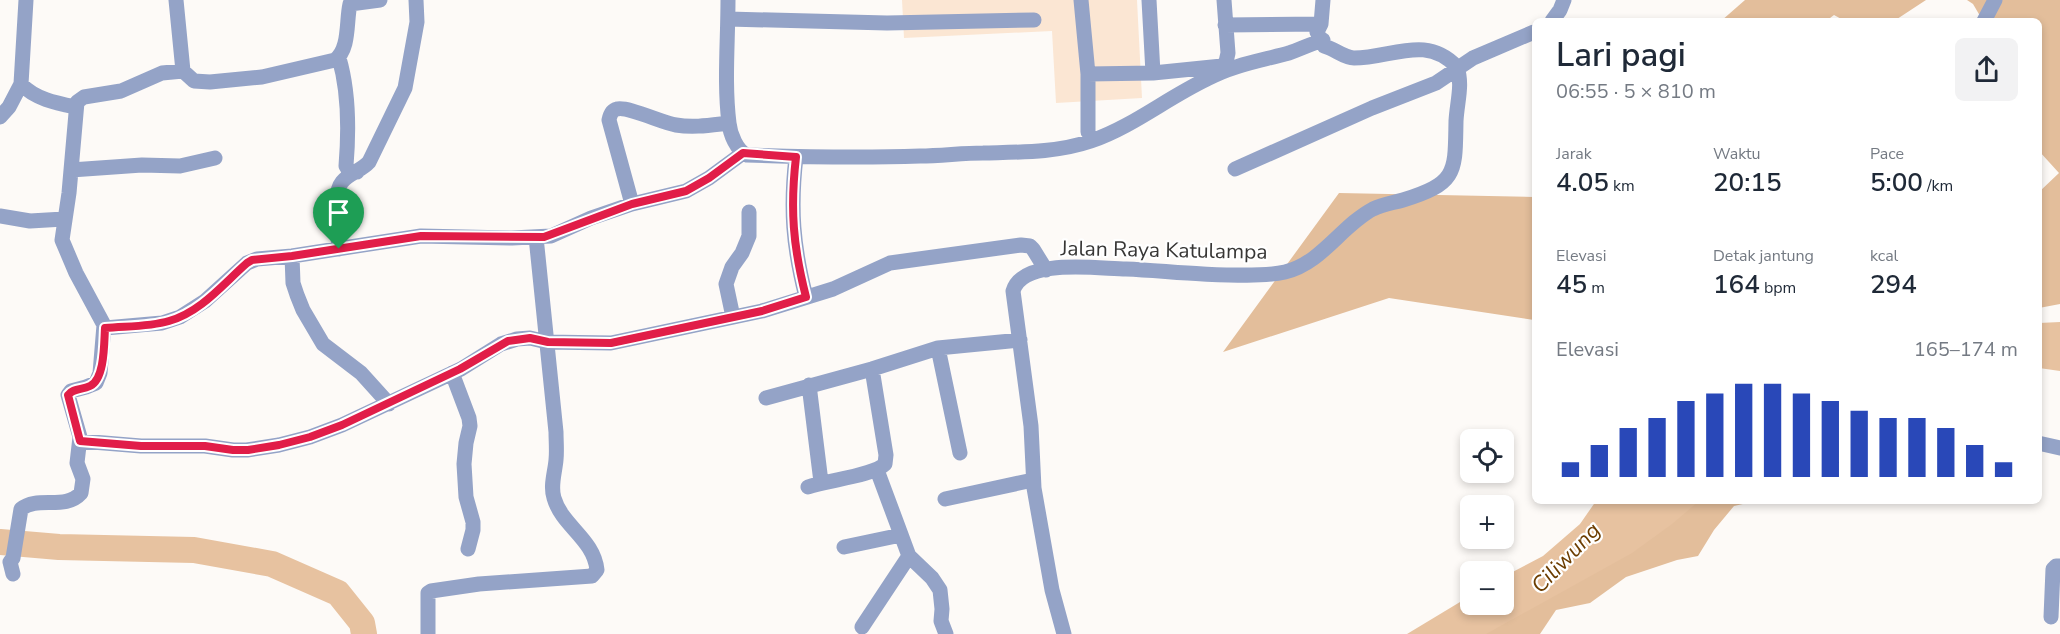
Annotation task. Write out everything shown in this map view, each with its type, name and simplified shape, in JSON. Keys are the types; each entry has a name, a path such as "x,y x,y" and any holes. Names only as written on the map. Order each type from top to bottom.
{"street":[{"path":"0,117 9,107 21,84 26,0"},
{"path":"176,0 183,71 194,81 210,82 262,77 332,62 339,58 345,45 350,2 380,0"},
{"path":"339,249 337,193 341,182 369,162 405,88 417,22 416,0"},
{"path":"728,0 726,90 729,123 733,137 743,153"},
{"path":"1081,0 1088,74 1088,132"},
{"path":"1149,0 1153,73"},
{"path":"1088,74 1153,73 1214,68 1224,65 1228,53 1224,0"},
{"path":"1323,0 1322,24 1317,32 1324,46 1350,58 1427,50 1442,54 1457,67"},
{"path":"1554,18 1564,0"},
{"path":"1986,18 1995,0"},
{"path":"728,19 887,23 1034,20"},
{"path":"1225,25 1322,24"},
{"path":"1235,169 1372,108 1436,83 1479,54 1532,33"},
{"path":"105,328 171,321 198,307 247,263 257,259 292,256 421,236 551,236 591,218 632,204 686,191 709,178 743,153 796,157 1015,154 1071,146 1113,131 1197,83 1227,69 1258,59 1292,52 1323,40"},
{"path":"339,58 348,119 346,166 349,171 357,172"},
{"name":"Jalan Raya Katulampa","path":"1064,634 1052,590 1034,480 1031,426 1014,287 1024,277 1046,270 1088,266 1203,274 1258,275 1284,272 1299,267 1370,211 1385,204 1418,195 1442,183 1450,175 1456,155 1460,84 1457,67"},
{"path":"10,563 21,509 32,504 72,501 81,493 83,479 77,459 80,441 68,395 72,391 92,385 99,378 105,328 63,244 62,234 77,102 84,97 121,91 162,73 183,71"},
{"path":"21,84 29,92 44,99 76,107"},
{"path":"632,204 609,120 613,111 619,108 673,125 688,127 729,123"},
{"path":"796,157 792,188 793,228 795,255 806,297"},
{"path":"71,170 142,165 180,166 215,158"},
{"path":"733,317 726,284 732,267 742,253 749,236 748,212"},
{"path":"0,216 30,221 64,219"},
{"path":"428,634 428,593 431,591 479,584 592,576 596,572 596,563 590,546 566,519 552,492 556,460 556,432 536,237"},
{"path":"80,441 248,450 310,437 388,404 452,373 508,341 530,338 548,342 611,343 762,311 832,289 890,263 1022,245 1033,249 1046,270"},
{"path":"292,256 293,283 297,295 323,344 336,356 356,368 388,404"},
{"path":"766,398 938,348 1020,340"},
{"path":"938,348 960,453"},
{"path":"809,385 815,485 877,470 885,464 886,455 872,369"},
{"path":"452,373 470,417 464,464 466,497 473,531 468,549"},
{"path":"2042,445 2060,448"},
{"path":"877,470 909,556 937,583 942,597 940,630"},
{"path":"945,499 1034,480"},
{"path":"844,547 901,535"},
{"path":"862,627 909,556"},
{"path":"2051,617 2053,569 2060,566"}],"shaded area":[{"path":"902,0 1137,0 1142,98 1056,103 1052,31 904,38"},
{"path":"1745,0 1926,0 1899,18 1840,18 1834,15 1830,18 1724,18"},
{"path":"1967,0 2060,0 2060,304 2042,307 2042,189 2059,173 2042,154 2042,18 1981,18 1973,4"},
{"path":"1339,193 1532,197 1532,320 1389,298 1223,352"},
{"path":"1681,504 1743,504 1734,506 1714,530 1698,556 1677,560 1626,577 1590,603 1556,610 1540,634 1482,634"}],"water":[{"path":"2060,322 2060,371 2042,368 2042,323"},
{"name":"Ciliwung","path":"1594,504 1695,504 1632,553 1486,634 1407,634 1460,602 1460,615 1514,615 1514,571 1543,556 1580,524"}],"waterway":[{"path":"0,542 59,547 194,550 272,564 338,593 362,623 364,634"}],"route":[{"path":"743,153 796,157 792,188 793,228 795,255 806,297 762,311 611,343 548,342 530,338 508,341 460,369 342,425 279,445 233,450 205,446 141,446 80,441 68,395 72,391 96,383 99,378 105,328 162,323 180,317 206,301 252,260 339,249 421,236 544,237 632,204 686,191 709,178 743,153"}]}
